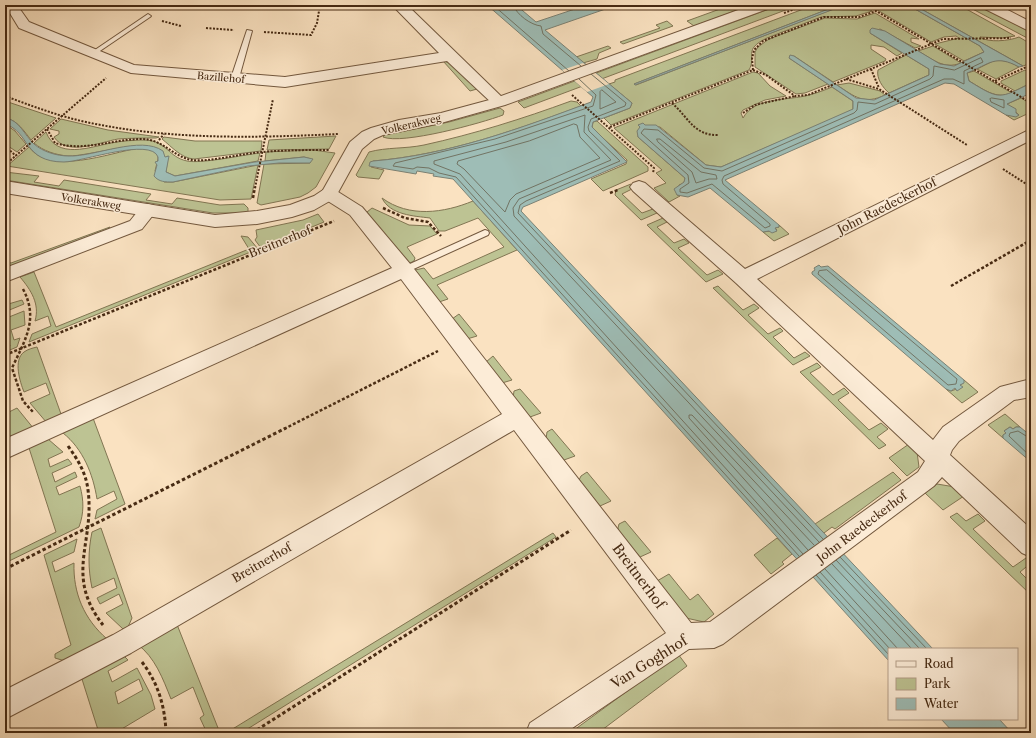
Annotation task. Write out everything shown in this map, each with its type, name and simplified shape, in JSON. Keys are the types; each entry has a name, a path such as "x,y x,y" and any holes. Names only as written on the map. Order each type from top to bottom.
{"street":[{"name":"Bazillehof","path":"10,5 24,25 131,69 234,78 298,81 450,56"},
{"path":"399,5 450,56 500,102"},
{"name":"Volkerakweg","path":"359,141 381,130 472,111 500,102 765,5"},
{"path":"988,5 1031,28"},
{"name":"John Raedeckerhof","path":"743,278 1031,134"},
{"path":"329,194 359,141"},
{"path":"637,184 743,278 1031,545"},
{"name":"Volkerakweg","path":"5,187 215,221 250,219 313,203 329,194"},
{"name":"Breitnerhof","path":"329,194 356,212 404,270 460,340 517,417 686,636"},
{"path":"6,275 136,225 148,210"},
{"path":"5,449 404,270"},
{"name":"John Raedeckerhof","path":"798,574 926,479 934,469 942,445 951,434 1008,393 1031,388"},
{"name":"Breitnerhof","path":"5,705 122,644 517,417"},
{"name":"Van Goghhof","path":"540,733 686,636 714,635 798,574"}],"lane":[{"path":"92,54 148,16"},
{"path":"234,78 249,31"},
{"path":"404,270 485,233"}],"path":[{"path":"206,28 311,35 318,23 320,5"},
{"path":"866,5 1030,102"},
{"path":"753,70 752,59 754,50 757,45 763,41 824,17 859,17 876,11"},
{"path":"743,114 755,105 808,94 825,88 930,43 943,39 958,37 1013,38"},
{"path":"5,165 120,65"},
{"path":"995,81 1031,65"},
{"path":"870,69 879,89"},
{"path":"610,127 753,70 766,75 795,96"},
{"path":"845,79 879,89 1031,187"},
{"path":"252,202 261,166 277,81"},
{"path":"570,94 610,127 654,168 654,172 637,184 610,193"},
{"path":"5,96 40,110 62,116 113,127 164,134 193,137 266,138 340,133 359,141"},
{"path":"672,103 682,110 694,128 702,135 719,135"},
{"path":"47,129 55,143 72,148 128,139 159,140 182,157 194,160 263,152 308,149 334,150 345,140 359,141"},
{"path":"159,140 164,134"},
{"path":"5,146 16,156"},
{"path":"356,212 377,204 405,218 428,222 451,248"},
{"name":"Breitnerhof","path":"5,355 356,212"},
{"path":"951,286 1031,240"},
{"path":"6,275 26,292 32,311 29,332 12,368 23,401 66,443 82,469 86,479 90,506 85,529 82,580 86,599 92,612 103,625 151,673 160,694 166,717 166,733"},
{"path":"5,569 460,340"},
{"path":"252,733 593,516"}],"green space":[{"path":"731,5 751,5 694,26 687,21"},
{"path":"780,5 799,5 524,108 518,102"},
{"path":"814,5 839,5 634,84 636,85 841,6 840,5 862,5 872,11 856,16 821,17 767,38 759,42 752,50 752,61 749,70 611,125 604,118 630,108 632,103 609,84 615,82 615,80"},
{"path":"869,5 908,5 980,46 984,52 964,61 935,44 959,38 956,36 944,37 931,42"},
{"path":"914,5 959,5 1015,36 1002,38 980,37 988,40 999,41 1019,37 1031,44 1031,63 1023,66"},
{"path":"965,5 980,5 1031,32 1031,40"},
{"path":"875,13 919,39 911,38 911,42 921,46 915,48 880,29 870,33 902,53 897,56 884,47 871,45 871,49 886,59 885,61 833,82 794,56 789,58 828,84 805,93 796,94 755,67 755,52 758,47 769,39 825,18 857,19"},
{"path":"667,21 673,26 623,44 620,42 660,28 656,25"},
{"path":"608,46 611,48 599,53 597,59 583,63 576,57"},
{"path":"933,46 961,63 949,65 938,63 918,51"},
{"path":"906,55 929,69 929,75 889,93 880,83 878,70"},
{"path":"1000,60 1010,62 1019,67 996,79 977,69 993,61"},
{"path":"443,61 451,63 477,89 470,91"},
{"path":"1025,70 1031,74 1031,83 1015,91 1001,83 1001,81"},
{"path":"974,71 1012,93 1000,95 990,93 979,87 969,81 967,73"},
{"path":"753,72 758,73 770,86 786,96 765,100 743,110 741,113 743,118 748,111 764,103 773,100 801,97 832,87 853,101 853,110 721,167 706,165 660,127 638,125 640,127 638,137 685,178 684,183 679,185 677,195 680,196 669,202 654,188 666,183 656,173 662,170 614,128"},
{"path":"849,83 880,91 885,95 871,99 860,98 837,85"},
{"path":"1021,98 1031,104 1031,116 1027,114 1014,120 1006,115 1019,115 1007,104"},
{"path":"5,101 56,118 31,140 16,123 5,118"},
{"path":"571,101 577,102 581,106 479,141 453,148 400,158 373,161 371,167 384,170 379,179 358,177 356,175 369,152 443,141 498,126"},
{"path":"500,108 504,111 503,115 461,128 407,138 393,139 383,137 385,135 449,122"},
{"path":"61,119 108,130 159,137 118,139 84,147 67,146 60,143 54,137 59,134 59,131 50,129"},
{"path":"597,121 648,167 648,171 603,191 591,179 626,164 627,160 592,128 593,122"},
{"path":"5,124 15,131 26,144 17,152 5,144"},
{"path":"46,132 51,141 66,149 84,149 111,143 145,140 158,143 181,159 193,162 260,153 258,161 175,176 166,172 168,156 165,158 160,151 150,147 122,148 68,156 54,154 34,143"},
{"path":"336,136 329,149 267,150 269,140"},
{"path":"164,137 195,141 262,141 261,151 194,159 185,157 177,152 162,139"},
{"path":"29,147 39,156 51,160 65,161 97,158 139,148 151,150 158,154 155,171 164,182 173,182 258,165 251,199 220,200 7,166"},
{"path":"313,150 335,153 316,187 300,197 261,205 257,203 264,164 310,163 311,159 304,157 265,161 266,152"},
{"path":"5,172 39,176 34,182 59,186 64,180 151,194 146,200 172,204 177,198 220,205 244,204 248,208 248,213 213,213 5,180"},
{"path":"631,184 634,188 622,194 642,213 653,209 657,213 641,220 615,195 616,190"},
{"path":"382,198 404,209 427,212 439,211 473,201 517,250 437,285 448,299 439,302 414,273 415,270 424,268 433,279 504,247 478,218 445,231 439,231 430,218 403,214 391,208"},
{"path":"372,208 409,225 430,226 437,234 407,247 415,258 414,261 410,263 404,262 368,214 367,212"},
{"path":"318,214 324,222 261,248 255,240 257,237 256,230 303,220"},
{"path":"663,218 667,222 657,227 674,243 684,239 689,243 678,248 707,275 718,270 723,274 706,282 647,225"},
{"path":"779,225 789,234 774,241 763,232 777,230 775,228 779,227"},
{"path":"110,227 107,232 10,270 5,267 5,261 11,263"},
{"path":"241,236 248,237 258,249 29,342 32,334 51,326 48,316 35,321 36,309 34,298 20,277 34,272 56,327 249,249"},
{"path":"718,286 743,310 754,304 759,308 748,315 768,334 780,328 783,331 773,337 794,358 805,352 810,356 793,365 713,288"},
{"path":"22,300 24,304 7,311 9,317 24,311 25,325 11,330 14,340 20,338 17,347 5,352 5,348 10,346 5,331 5,305"},
{"path":"459,314 477,336 467,339 452,319"},
{"path":"37,347 61,414 56,420 47,423 30,403 50,394 46,383 24,392 18,371 19,360 24,352"},
{"path":"493,356 512,380 502,383 486,362"},
{"path":"817,363 821,367 810,373 833,395 844,388 849,393 838,400 869,430 881,423 888,429 877,437 886,445 879,449 800,372"},
{"path":"964,380 978,392 962,403 946,389 951,391 962,387 960,385"},
{"path":"520,389 541,413 530,417 513,398 514,391"},
{"path":"5,408 7,413 17,408 34,429 5,442"},
{"path":"1005,414 1020,427 1013,429 1010,427 1004,431 1007,433 1003,435 1003,438 988,425"},
{"path":"93,418 125,504 95,519 97,510 117,499 114,491 97,499 93,480 86,463 70,439 63,433"},
{"path":"552,429 575,456 564,460 546,439 547,432"},
{"path":"48,439 63,452 48,459 50,467 68,459 72,464 52,473 55,482 75,472 77,477 56,487 59,495 80,486 83,507 79,527 5,563 5,557 56,532 29,448"},
{"path":"909,444 917,452 919,467 907,476 889,458"},
{"path":"587,472 611,501 600,506 579,480 581,476"},
{"path":"893,472 901,480 835,529 832,527 824,533 815,524"},
{"path":"937,484 955,487 964,496 943,510 925,493"},
{"path":"957,513 966,521 978,514 985,521 973,529 1013,567 1026,558 1031,563 1020,572 1031,583 1031,595 950,517"},
{"path":"625,521 651,552 640,557 619,532 619,524"},
{"path":"101,528 132,618 128,627 123,629 106,613 123,604 119,594 100,604 97,598 117,588 114,578 92,588 89,553 92,532"},
{"path":"553,533 556,537 241,733 226,733"},
{"path":"777,538 792,554 782,562 784,564 771,574 754,555"},
{"path":"77,539 74,552 52,562 55,572 74,563 76,585 82,605 92,623 107,639 65,661 55,658 55,654 71,645 44,555"},
{"path":"669,574 690,600 698,594 714,614 704,622 686,618 657,581"},
{"path":"176,622 220,733 207,733 200,718 204,715 193,687 171,699 154,662 137,644"},
{"path":"121,653 128,660 108,671 112,682 137,668 151,695 155,709 115,733 99,733 81,676","holes":["139,679 143,690 118,704 115,692"]},
{"path":"678,654 687,666 598,733 570,733"}],"water":[{"path":"487,5 516,5 536,22 587,5 617,5 545,30 632,103 630,108 593,122 592,127 627,162 523,207 521,211 932,648 888,648 888,660 453,179 433,176 434,174 417,171 416,174 369,166 370,162 373,161 401,158 457,147 511,131 591,102 593,97"},
{"path":"839,5 842,6 635,85 634,84"},
{"path":"908,5 914,5 1023,66 1019,67 1004,61 998,61 967,73 969,81 987,92 1000,95 1012,92 1031,83 1031,93 1007,104 1016,109 1016,113 1019,115 1016,117 1006,115 954,84 945,83 725,180 779,225 779,227 775,228 777,231 772,233 769,231 763,232 710,188 688,197 677,195 674,189 684,182 685,178 638,137 637,131 640,127 638,125 643,123 645,125 656,125 706,165 721,167 853,109 853,101 789,58 790,55 794,56 856,98 874,100 929,75 929,69 870,33 872,28 885,31 940,64 954,66 984,52 980,46"},
{"path":"5,118 10,119 18,125 30,140 38,147 50,153 60,155 79,155 130,146 143,145 154,147 163,151 165,157 169,156 166,172 175,176 255,162 304,157 313,159 310,163 279,163 248,166 173,182 165,182 160,181 154,176 157,165 155,162 158,161 158,157 153,151 143,149 130,150 73,161 51,161 34,152 19,133 5,124"},
{"path":"819,265 821,267 828,266 964,380 964,383 960,385 963,387 957,391 955,388 951,391 946,389 812,274 815,270 814,268"},
{"path":"1010,427 1013,429 1020,427 1031,436 1031,462 1003,438 1003,435 1006,433 1004,431"},
{"path":"942,720 1000,720 1012,733 954,733"}],"pier":[{"path":"583,63 609,84 587,92 562,70"}]}
